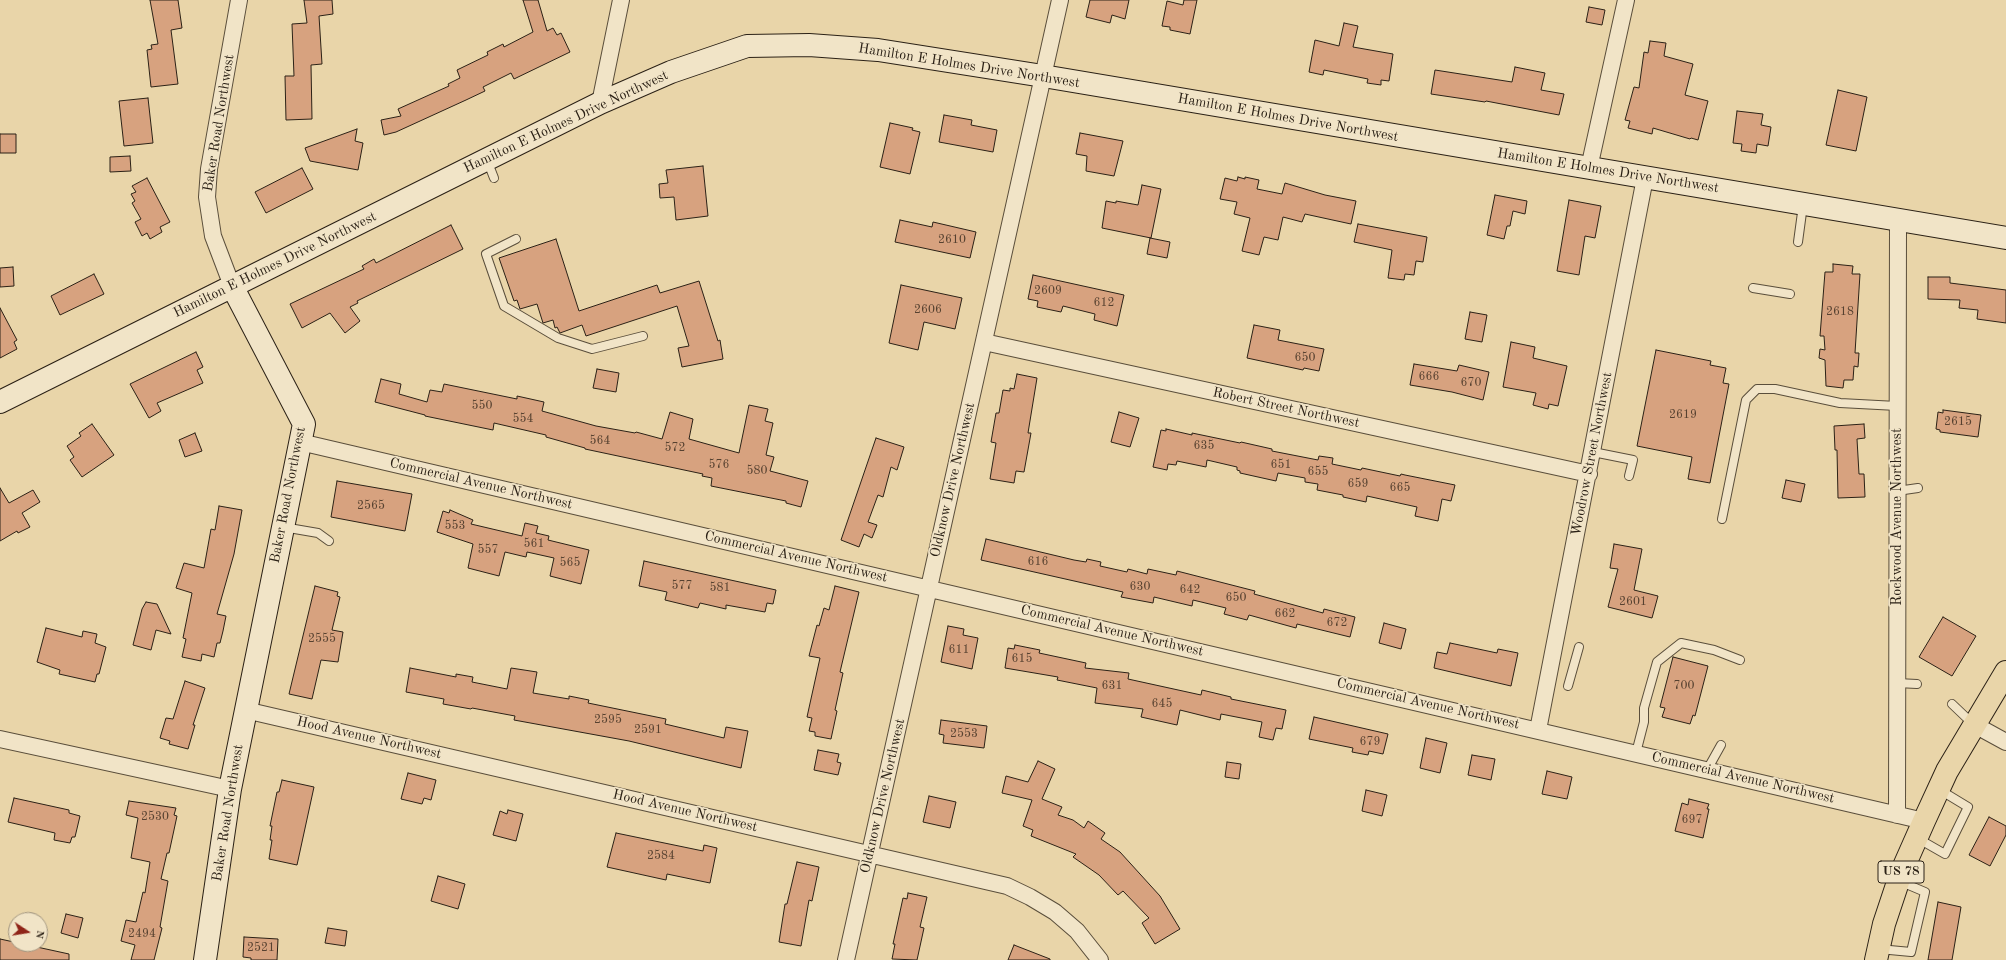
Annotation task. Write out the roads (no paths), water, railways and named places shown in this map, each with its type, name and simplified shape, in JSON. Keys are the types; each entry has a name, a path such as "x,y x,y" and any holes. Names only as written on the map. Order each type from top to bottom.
{"main road":[{"name":"Hamilton E Holmes Drive Northwest","path":"0,402 232,286 449,182 490,169 600,103 671,72 747,46 809,45 878,50 1043,76 2006,238"},
{"name":"Baker Road Northwest","path":"205,960 230,789 304,424 232,286"},
{"name":"US 78","path":"1877,955 1884,924 1899,880 1939,789 1973,724 2003,684"}],"street":[{"name":"Baker Road Northwest","path":"232,286 213,236 208,197 209,169 239,0"},
{"path":"600,103 621,0"},
{"name":"Oldknow Drive Northwest","path":"846,960 1060,0"},
{"path":"1589,168 1626,0"},
{"name":"Woodrow Street Northwest","path":"1538,730 1589,474 1645,178"},
{"name":"Rockwood Avenue Northwest","path":"1897,814 1898,220"},
{"name":"Robert Street Northwest","path":"984,342 1589,474"},
{"name":"Commercial Avenue Northwest","path":"300,442 1897,814 1920,830"},
{"name":"Hood Avenue Northwest","path":"245,710 1007,886 1030,897 1055,912 1076,931 1100,960"},
{"path":"1973,724 2006,742"},
{"path":"0,739 230,789"}],"lane":[{"path":"1798,242 1803,204"},
{"path":"516,239 486,254 504,306 558,338 592,349 643,336"},
{"path":"1753,288 1790,294"},
{"path":"1722,519 1746,400 1758,389 1775,389 1840,403 1897,406"},
{"path":"1593,452 1633,460 1629,476"},
{"path":"1897,491 1918,488"},
{"path":"283,526 318,533 329,541"},
{"path":"1636,753 1644,722 1644,708 1657,662 1681,642 1714,650 1740,660"},
{"path":"1568,686 1579,647"},
{"path":"1897,683 1917,684"},
{"path":"1952,704 1973,724"},
{"path":"1706,770 1721,745"},
{"path":"1920,830 1945,854 1968,807 1939,789"},
{"path":"1877,955 1911,952 1925,892 1899,880"}]}
